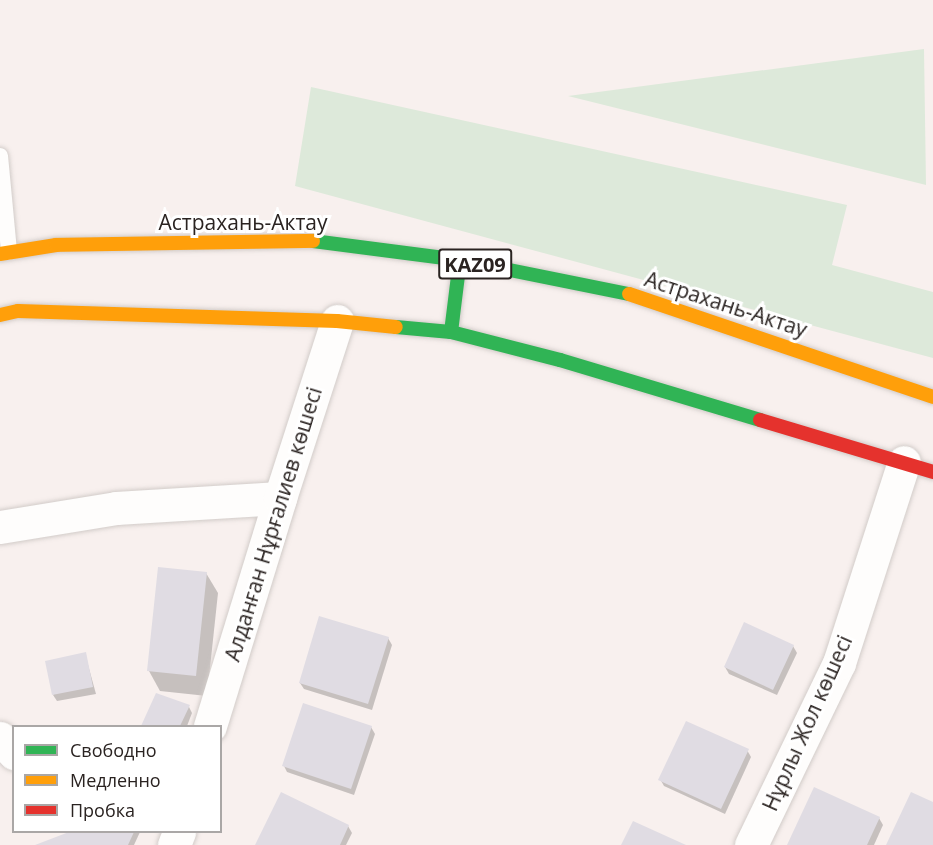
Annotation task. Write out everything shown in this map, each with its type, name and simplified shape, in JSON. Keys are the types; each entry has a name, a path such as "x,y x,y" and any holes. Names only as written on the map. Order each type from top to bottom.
{"highway":[{"name":"Астрахань-Актау","path":"4,253 56,245 303,240 460,260 643,297 933,396"},
{"path":"451,332 460,260"},
{"path":"0,315 18,311 338,321 451,332 561,360 919,467"}],"street":[{"name":"Алданған Нұрғалиев көшесі","path":"210,725 279,498 338,321"},
{"name":"Нұрлы Жол көшесі","path":"751,845 839,663 919,467"},
{"path":"0,528 116,507 279,498"},
{"path":"0,738 12,751"}],"lane":[{"path":"0,156 4,253"}],"green space":[{"path":"924,49 926,185 568,96"},
{"path":"311,87 847,205 832,265 933,292 933,358 295,186"}],"building":[{"path":"158,567 207,572 196,676 147,671"},
{"path":"319,616 389,637 368,704 299,683"},
{"path":"744,622 794,645 773,690 724,667"},
{"path":"86,652 93,687 52,695 45,661"},
{"path":"156,693 190,705 180,725 141,725"},
{"path":"303,703 372,726 351,789 282,766"},
{"path":"686,721 749,749 721,809 658,780"},
{"path":"814,787 880,817 867,845 787,845"},
{"path":"281,792 349,825 340,845 255,845"},
{"path":"911,792 933,802 933,845 886,845"},
{"path":"633,821 686,845 621,845"},
{"path":"66,833 134,833 128,845 35,845"}],"traffic: fast":[{"path":"313,241 460,260 629,294"},
{"path":"451,332 460,260"},
{"path":"396,327 451,332 560,360 760,420"}],"traffic: slow":[{"path":"0,254 56,245 313,241"},
{"path":"629,294 933,397"},
{"path":"0,315 18,311 337,321 396,327"}],"traffic: jam":[{"path":"760,420 933,472"}]}
